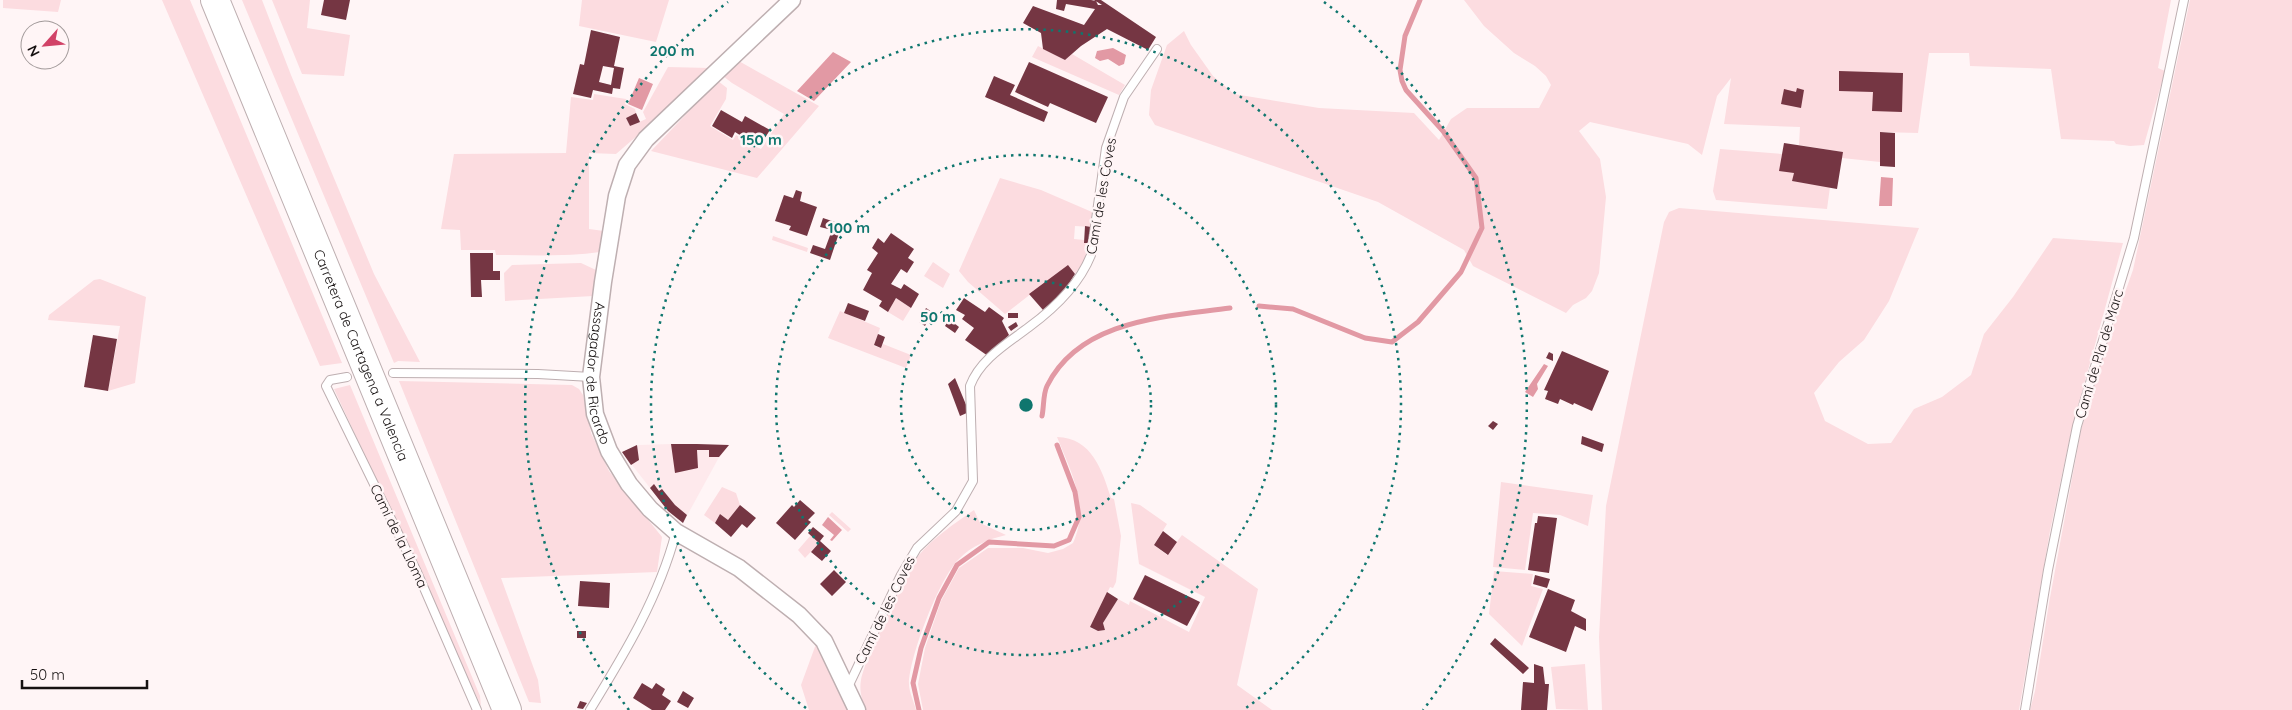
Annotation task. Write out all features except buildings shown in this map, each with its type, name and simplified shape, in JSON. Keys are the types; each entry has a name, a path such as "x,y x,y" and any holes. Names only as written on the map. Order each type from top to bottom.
{"highway":[{"name":"Carretera de Cartagena a Valencia","path":"215,0 507,710"}],"street":[{"name":"Assagador de Ricardo","path":"792,0 646,139 627,165 616,205 591,377 595,414 609,450 629,484 650,510 676,532 739,568 799,615 824,641 848,687 857,710"}],"lane":[{"name":"Camí de Pla de Marc","path":"2025,710 2048,570 2077,426 2134,238 2184,0"},
{"name":"Camí de les Coves","path":"848,687 901,575 916,548 956,511 973,481 970,386 975,374 1010,339 1029,327 1068,294 1085,270 1091,255 1106,148 1124,97 1157,49"},
{"path":"393,373 538,374 591,377"},
{"name":"Camí de la Lloma","path":"347,377 330,380 326,386 417,572 477,710"},
{"path":"590,710 621,660 648,609 667,568 676,532"}],"shaded area":[{"path":"3,0 61,0 58,12 3,8"},
{"path":"162,0 190,0 342,363 320,366"},
{"path":"242,0 262,0 291,75 374,274 420,362 398,361 394,363"},
{"path":"272,0 310,0 307,28 350,35 344,76 302,74"},
{"path":"582,0 669,0 656,42 579,26"},
{"path":"1464,0 2171,0 2158,68 2165,71 2144,145 2130,146 2116,144 2114,141 2061,139 2051,69 1970,66 1969,53 1929,53 1918,133 1880,132 1880,162 1842,158 1842,152 1799,145 1800,127 1724,124 1731,78 1717,96 1702,155 1688,144 1590,122 1579,131 1600,159 1606,197 1599,273 1592,291 1586,298 1573,305 1566,313 1473,266 1464,250 1378,202 1155,125 1149,115 1151,90 1167,45 1184,31 1191,45 1213,76 1234,94 1319,108 1414,113 1439,140 1451,119 1467,108 1539,108 1551,85 1546,76 1535,66 1514,53 1484,26"},
{"path":"2190,0 2292,0 2292,710 2030,710 2035,691 2081,430 2104,351 2133,270"},
{"path":"1038,46 1065,60 1072,54 1125,85 1119,95 1032,57"},
{"path":"1113,48 1126,55 1124,64 1119,66 1108,59 1100,61 1095,58 1097,51"},
{"path":"833,52 851,62 814,101 797,91"},
{"path":"737,60 819,106 757,178 651,151 718,81 727,88 726,99 710,126 733,140 736,135 761,149 784,114 723,76"},
{"path":"668,67 710,68 616,154 589,153 589,229 604,231 600,252 561,255 496,255 495,250 461,250 460,230 441,229 454,154 566,153 571,97 593,100 594,94 626,99 625,104 635,109 636,113 626,118 630,126 646,119 643,112"},
{"path":"639,78 653,84 642,110 628,104"},
{"path":"1720,149 1782,154 1781,158 1788,159 1794,173 1793,181 1830,187 1827,209 1716,200 1713,191"},
{"path":"1881,177 1893,178 1892,206 1879,206"},
{"path":"1000,178 1041,190 1092,212 1091,227 1075,226 1074,239 1084,240 1089,243 1084,261 1075,274 1067,266 1005,314 968,282 959,271"},
{"path":"1679,208 1919,228 1889,301 1864,340 1839,362 1814,393 1825,421 1868,444 1891,443 1914,409 1942,397 1971,375 1984,334 2013,297 2053,238 2123,243 2071,432 2050,531 2019,710 1602,710 1599,637 1606,506 1664,222 1669,212"},
{"path":"773,236 808,248 807,252 772,240"},
{"path":"933,262 950,274 943,288 924,276"},
{"path":"581,263 596,270 593,296 505,301 504,273 512,265"},
{"path":"100,279 146,297 135,383 108,391 120,326 48,320 49,315 94,280"},
{"path":"896,298 911,308 903,321 888,312"},
{"path":"840,311 880,328 874,346 881,348 883,344 911,355 906,368 828,338"},
{"path":"1544,364 1548,366 1537,384 1538,389 1533,397 1525,392"},
{"path":"399,381 572,385 579,389 583,395 591,433 609,471 662,537 657,572 501,578 538,680 541,703 529,702"},
{"path":"350,385 480,696 481,706 334,389"},
{"path":"1057,437 1079,443 1094,457 1104,477 1111,498 1114,499 1121,536 1116,582 1113,588 1110,587 1090,628 1098,631 1105,630 1103,623 1118,599 1129,605 1130,601 1189,632 1205,597 1139,564 1131,503 1140,505 1167,524 1154,545 1167,555 1182,535 1258,589 1237,685 1272,710 923,710 918,684 925,648 941,601 959,568 988,548 1023,548 1048,553 1063,549 1073,543 1080,516 1079,502 1073,476"},
{"path":"639,445 729,445 718,459 683,523 668,511 622,452"},
{"path":"1501,482 1593,495 1588,526 1560,515 1533,513 1525,570 1493,567"},
{"path":"722,487 736,493 740,505 728,520 720,514 715,523 704,515"},
{"path":"974,510 980,523 1006,535 987,541 969,550 951,568 943,582 920,637 910,672 909,687 916,710 866,710 860,688 864,668 903,580 918,556 930,543"},
{"path":"832,512 851,529 848,532 829,515"},
{"path":"828,517 842,530 832,541 830,540 834,535 822,525"},
{"path":"811,535 819,543 805,558 798,550"},
{"path":"1494,571 1533,574 1531,586 1543,589 1522,646 1489,614"},
{"path":"816,644 849,710 809,710 801,685"},
{"path":"1585,664 1588,710 1556,709 1551,667"}],"waterway":[{"path":"1259,306 1293,309 1365,338 1392,342 1418,322 1461,272 1482,228 1476,178 1443,131 1406,90 1400,70 1405,36 1420,0"},
{"path":"1042,416 1047,386 1062,364 1081,347 1103,334 1127,325 1153,319 1230,308"},
{"path":"919,710 913,683 921,648 939,598 957,565 989,542 1054,546 1069,540 1079,517 1075,492 1057,445"}]}
